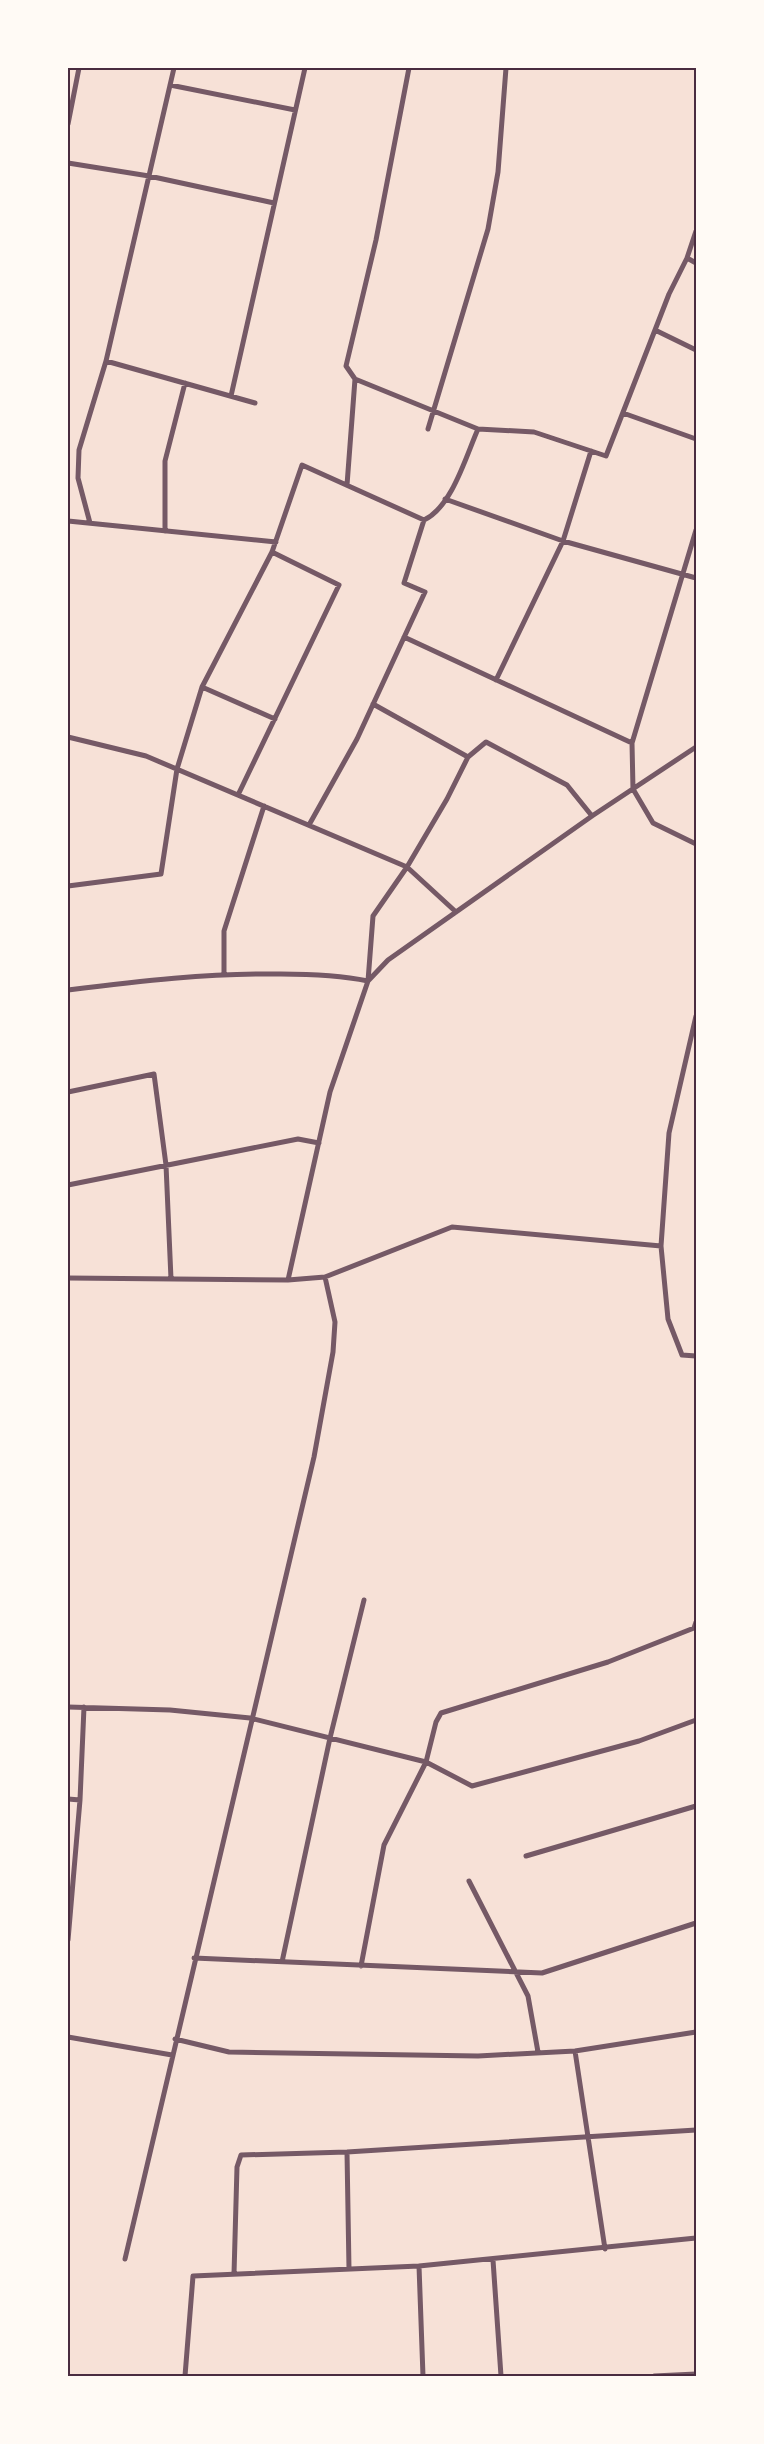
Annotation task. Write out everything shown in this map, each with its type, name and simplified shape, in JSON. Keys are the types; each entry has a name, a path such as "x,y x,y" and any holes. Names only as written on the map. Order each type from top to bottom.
{"street":[{"path":"68,124 79,68"},
{"path":"90,522 78,478 80,450 106,361 174,68"},
{"path":"231,396 305,68"},
{"path":"409,68 376,240 346,366 355,379 478,429 534,432 606,456 669,294 687,258 696,231"},
{"path":"428,429 488,229 498,172 506,68"},
{"path":"170,85 295,110"},
{"path":"68,163 149,176 274,203"},
{"path":"687,258 696,263"},
{"path":"655,330 696,350"},
{"path":"106,361 256,403"},
{"path":"347,485 355,379"},
{"path":"165,530 165,461 185,383"},
{"path":"623,414 696,439"},
{"path":"309,825 357,739 425,592 404,583 424,520 434,515 454,486 478,429"},
{"path":"496,680 563,541 591,451"},
{"path":"68,886 161,874 177,769 202,687 272,552 302,465 424,520"},
{"path":"445,499 563,541 696,578"},
{"path":"68,521 276,542"},
{"path":"696,530 632,743 633,789 653,823 696,844"},
{"path":"238,795 339,585 272,552"},
{"path":"404,637 632,743"},
{"path":"202,687 275,719"},
{"path":"373,704 468,757"},
{"path":"68,736 146,756 407,867 456,912"},
{"path":"288,1280 330,1092 368,981 373,916 407,867 447,799 468,757 486,742 567,785 592,816"},
{"path":"368,981 388,960 592,816 696,746"},
{"path":"224,974 224,931 264,806"},
{"path":"68,990 155,979 224,974 340,975 368,981"},
{"path":"696,1019 669,1133 661,1246 668,1318 682,1355 696,1356"},
{"path":"68,1092 154,1074 166,1165 171,1279"},
{"path":"68,1185 298,1139 319,1143"},
{"path":"68,1278 288,1280 325,1277 452,1227 661,1246"},
{"path":"125,2259 250,1718 314,1457 333,1352 334,1322 325,1277"},
{"path":"282,1962 330,1738 364,1600"},
{"path":"360,1966 384,1845 426,1762 436,1722 441,1713 608,1662 694,1628 696,1622"},
{"path":"68,1707 170,1710 250,1718 426,1762 472,1786 639,1741 696,1720"},
{"path":"68,1940 80,1800 84,1707"},
{"path":"68,1799 80,1800"},
{"path":"526,1856 696,1806"},
{"path":"469,1881 528,1996 538,2052"},
{"path":"194,1958 542,1973 696,1923"},
{"path":"175,2039 229,2052 478,2056 574,2051 696,2032"},
{"path":"68,2038 172,2055"},
{"path":"574,2051 605,2249"},
{"path":"234,2274 237,2167 241,2155 347,2152 696,2130"},
{"path":"347,2152 349,2269"},
{"path":"185,2376 193,2276 419,2266 605,2249 696,2238"},
{"path":"493,2260 501,2376"},
{"path":"419,2266 423,2376"},
{"path":"654,2376 696,2374"}]}
